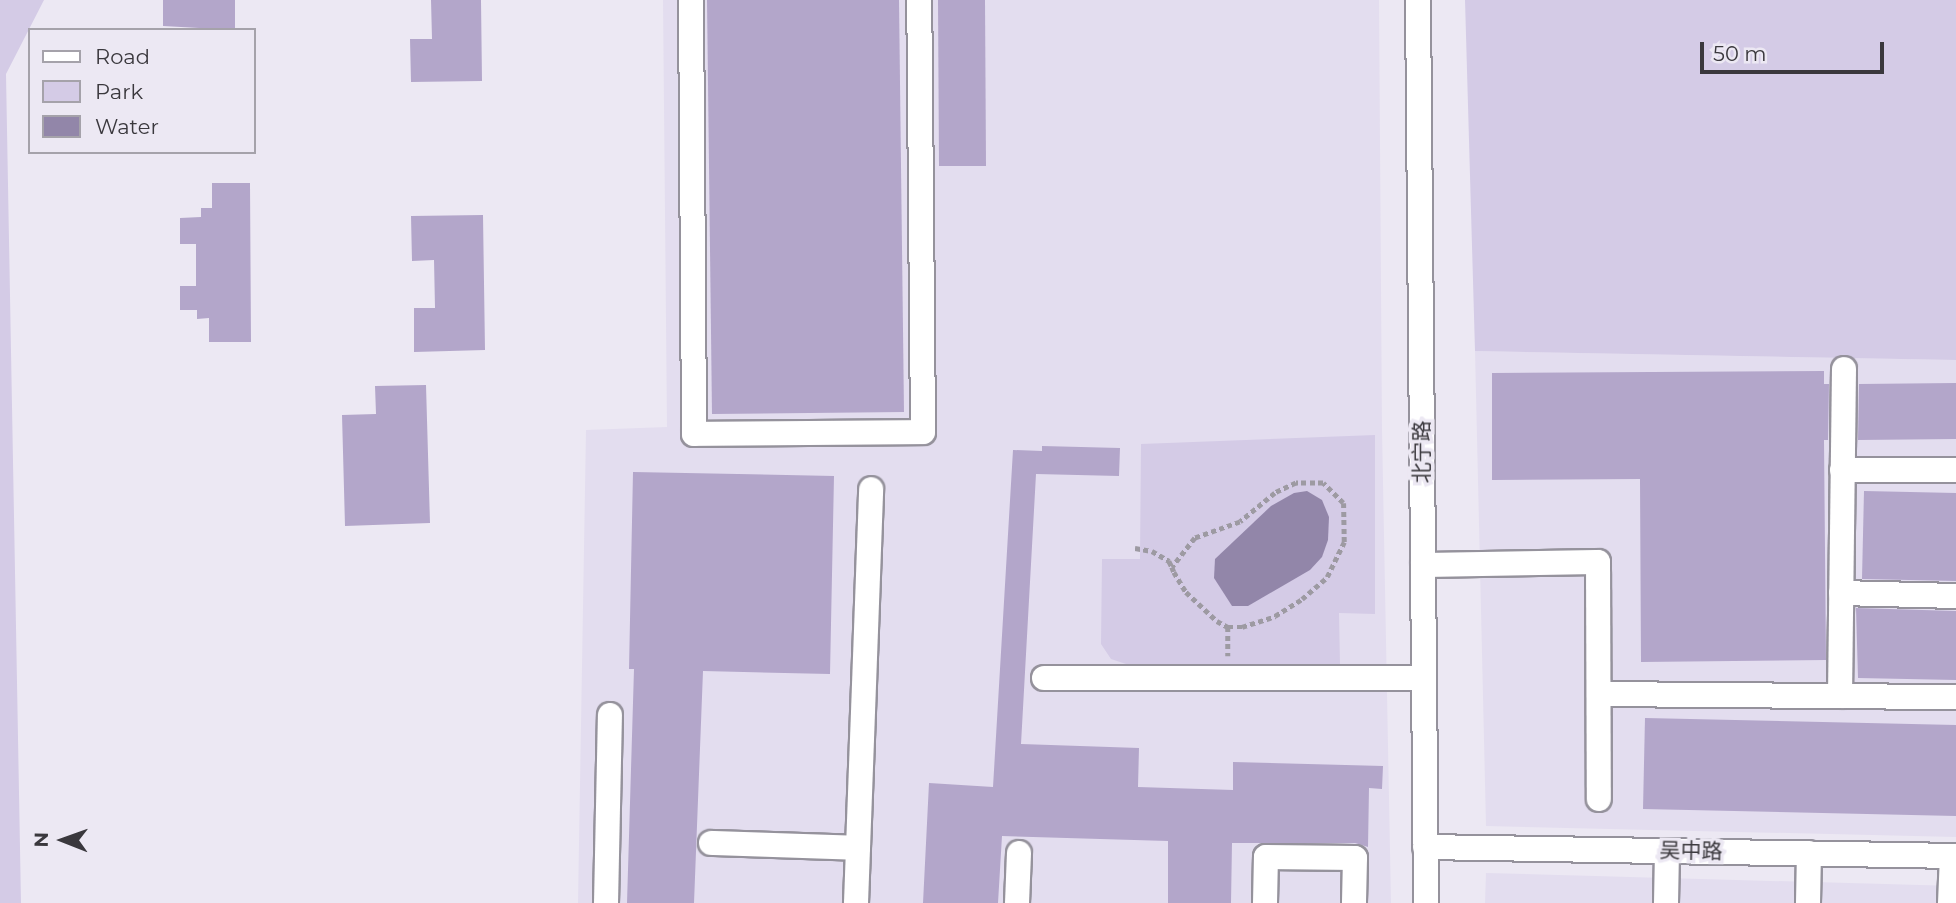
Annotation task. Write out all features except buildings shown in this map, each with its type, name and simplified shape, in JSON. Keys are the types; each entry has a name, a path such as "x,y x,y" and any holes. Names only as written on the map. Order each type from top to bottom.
{"street":[{"path":"691,0 694,434 923,432 919,0"},
{"name":"北宁路","path":"1418,0 1426,903"},
{"path":"1840,696 1844,369"},
{"path":"1842,470 1956,470"},
{"path":"856,903 871,489"},
{"path":"1423,565 1598,562 1599,799"},
{"path":"1841,593 1956,596"},
{"path":"1044,678 1424,678"},
{"path":"1598,694 1956,697"},
{"path":"606,903 610,716"},
{"path":"711,843 858,848"},
{"name":"吴中路","path":"1425,847 1954,856"},
{"path":"1666,903 1667,851"},
{"path":"1017,903 1019,853"},
{"path":"1808,903 1809,853"},
{"path":"1950,903 1954,856"},
{"path":"1265,903 1266,857 1354,858 1354,903"}],"path":[{"path":"1135,548 1161,555 1172,567 1186,592 1217,621 1228,626 1242,627 1275,616 1302,599 1327,577 1337,562 1344,542 1343,503 1323,483 1296,483 1275,494 1240,522 1195,538 1172,567"}],"shaded area":[{"path":"663,0 1379,0 1382,430 1391,903 578,903 586,430 667,427"},
{"path":"1475,351 1956,360 1956,837 1486,826"},
{"path":"1486,873 1956,886 1956,903 1485,903"}],"green space":[{"path":"0,0 44,0 6,74 21,903 0,903"},
{"path":"1465,0 1956,0 1956,360 1475,351"},
{"path":"1375,435 1375,614 1339,613 1340,665 1129,665 1111,659 1101,644 1102,559 1140,559 1141,444"}],"water":[{"path":"1307,491 1322,500 1329,517 1328,540 1322,557 1310,570 1248,606 1232,606 1214,578 1215,559 1271,506 1294,493"}]}
